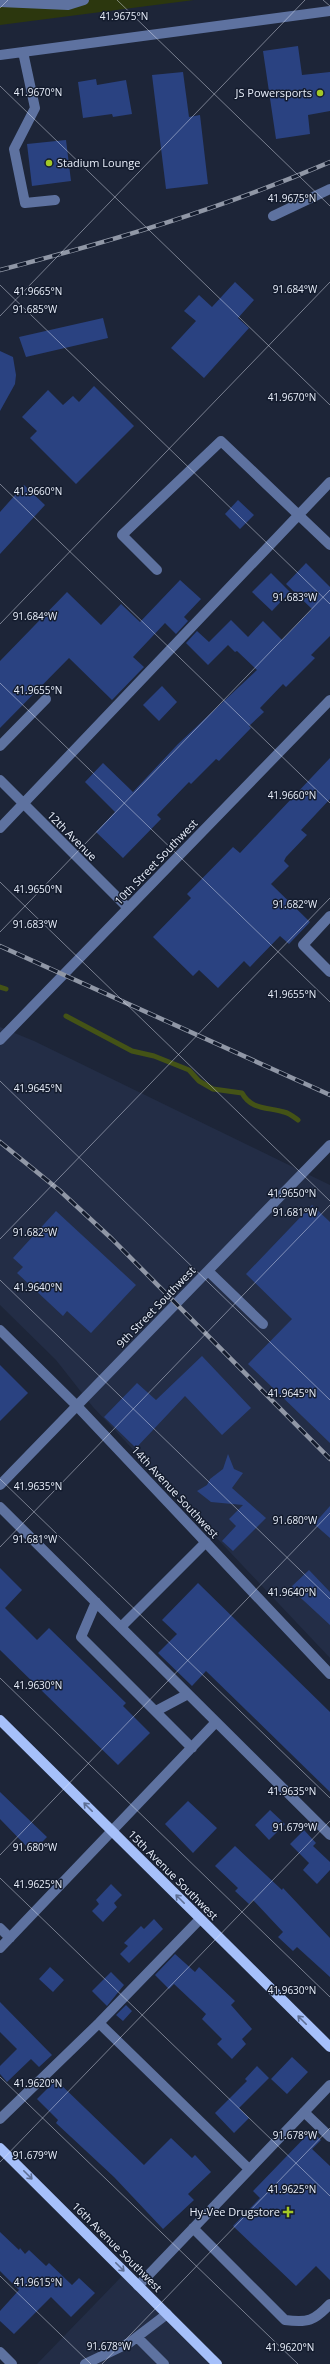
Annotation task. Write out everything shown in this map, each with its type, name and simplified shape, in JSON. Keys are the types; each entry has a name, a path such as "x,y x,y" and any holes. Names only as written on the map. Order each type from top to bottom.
{"main road":[{"name":"15th Avenue Southwest","path":"0,1720 330,2047"},
{"name":"16th Avenue Southwest","path":"0,2148 215,2363"}],"street":[{"path":"0,2 68,5 84,0"},
{"path":"0,55 330,11"},
{"path":"23,52 35,108 14,149 25,203 55,200"},
{"path":"273,216 330,189"},
{"path":"157,570 122,535 221,442 299,514 330,545"},
{"path":"0,828 330,482"},
{"path":"0,746 46,699"},
{"name":"10th Street Southwest","path":"0,1040 330,700"},
{"name":"12th Avenue","path":"0,780 128,908"},
{"path":"330,916 303,945 330,972"},
{"name":"9th Street Southwest","path":"0,1485 330,1145"},
{"path":"208,1271 263,1324"},
{"name":"14th Avenue Southwest","path":"0,1330 77,1406 330,1674"},
{"path":"0,1507 330,1835"},
{"path":"120,1627 206,1542"},
{"path":"96,1602 81,1637 192,1748"},
{"path":"156,1711 188,1694"},
{"path":"0,1948 113,1832 216,1722"},
{"path":"0,2119 99,2023 200,1919"},
{"path":"0,1928 10,1938"},
{"path":"99,2023 250,2169"},
{"path":"138,2286 330,2085"},
{"path":"304,2112 330,2137"},
{"path":"193,2228 286,2320 305,2322 318,2317 330,2304"},
{"path":"85,2364 137,2337 167,2314"},
{"path":"137,2337 164,2364"},
{"path":"0,2352 12,2364"}],"shaded area":[{"path":"0,1027 34,1041 330,1185 330,1658 93,1407 56,1360 0,1305"},
{"path":"125,2273 217,2364 37,2364"}],"green space":[{"path":"0,0 194,0 0,25"}],"building":[{"path":"298,46 302,75 330,72 330,111 308,115 310,134 276,139 263,51"},
{"path":"183,72 189,117 200,115 208,184 166,189 152,75"},
{"path":"96,79 97,85 126,80 132,114 113,117 112,114 83,118 78,82"},
{"name":"Stadium Lounge","path":"66,140 71,181 32,186 27,144"},
{"path":"235,282 254,300 238,318 249,328 204,378 171,348 196,321 184,311 199,295 212,307"},
{"path":"103,318 108,338 26,357 19,337"},
{"path":"0,351 13,357 16,375 15,384 0,411"},
{"path":"94,386 134,426 76,484 30,438 37,431 22,417 48,390 63,405 73,396 79,402"},
{"path":"24,485 45,505 0,554 0,512"},
{"path":"238,500 254,515 240,529 225,514"},
{"path":"306,563 330,587 330,636 311,655 315,658 286,687 283,684 260,708 264,712 249,726 251,728 219,761 216,759 191,784 189,782 157,815 161,819 123,858 96,832 115,812 85,782 103,763 133,792 178,744 257,670 237,651 235,652 228,645 208,665 186,643 197,631 209,642 231,620 248,637 263,621 282,640 312,609 286,584"},
{"path":"271,573 290,592 272,611 252,592"},
{"path":"180,580 201,599 184,617 188,621 176,634 165,623 133,657 144,667 112,700 69,658 0,728 0,661 67,592 101,625 121,604 140,622"},
{"path":"162,686 177,702 159,721 143,705"},
{"path":"330,758 330,799 301,830 307,835 286,857 284,861 289,866 271,884 310,922 289,944 280,936 250,967 244,961 218,988 199,970 193,976 153,937 191,898 187,894 233,847 240,853"},
{"path":"312,1205 330,1222 330,1443 248,1364 292,1319 246,1274"},
{"path":"56,1211 136,1285 91,1333 67,1311 63,1316 17,1273 23,1267 13,1258"},
{"path":"202,1356 251,1408 222,1435 185,1396 136,1448 104,1417 137,1383 156,1400"},
{"path":"0,1365 28,1393 0,1421"},
{"path":"228,1454 234,1469 243,1473 232,1488 266,1518 233,1551 222,1541 236,1526 229,1519 243,1505 211,1502 197,1491 207,1485 210,1479 223,1469"},
{"path":"330,1506 330,1538 314,1524"},
{"path":"0,1568 22,1590 5,1608 37,1640 49,1628 126,1703 123,1706 150,1733 118,1765 0,1650"},
{"path":"309,1570 330,1592 330,1625 290,1588"},
{"path":"198,1583 330,1712 330,1792 206,1671 192,1686 158,1653 177,1634 162,1620"},
{"path":"0,1792 47,1837 32,1852 0,1819"},
{"path":"188,1801 217,1828 193,1853 165,1824"},
{"path":"270,1810 285,1824 269,1840 255,1825"},
{"path":"304,1830 316,1843 313,1846 330,1862 330,1870 317,1884 303,1870 309,1863 290,1844"},
{"path":"235,1846 282,1890 283,1888 330,1938 330,1977 297,1947 293,1951 278,1937 283,1932 253,1900 249,1904 235,1891 238,1888 215,1866"},
{"path":"111,1884 122,1895 114,1903 117,1907 103,1922 92,1911 99,1904 96,1900"},
{"path":"154,1919 163,1929 129,1963 120,1954 128,1946 124,1943 141,1926 144,1929"},
{"path":"175,1954 195,1972 199,1967 235,2001 231,2005 252,2029 242,2039 246,2044 232,2059 217,2044 222,2039 202,2019 206,2014 174,1984 169,1989 155,1975"},
{"path":"50,1967 64,1980 53,1992 39,1979"},
{"path":"111,1972 124,1985 107,2006 92,1991"},
{"path":"0,2002 52,2055 39,2067 31,2059 7,2082 0,2074 0,2066 17,2049 0,2032"},
{"path":"126,2005 132,2011 123,2021 116,2015"},
{"path":"292,2057 308,2072 287,2094 271,2079"},
{"path":"257,2066 269,2078 239,2108 249,2118 234,2133 215,2113 247,2081 245,2079"},
{"path":"56,2080 144,2165 171,2138 192,2158 195,2155 211,2172 188,2194 194,2200 163,2229 114,2177 56,2123 58,2120 37,2099"},
{"name":"Hy-Vee Drugstore","path":"311,2131 321,2140 312,2149 330,2166 330,2280 316,2266 296,2286 233,2226 260,2198 253,2191"},
{"path":"0,2232 19,2250 20,2248 25,2254 29,2250 46,2266 49,2263 72,2285 79,2278 95,2293 71,2317 51,2297 14,2334 0,2321 0,2311 19,2290 0,2271"}],"waterway":[{"path":"0,987 6,989"},
{"path":"66,1016 132,1051 154,1056 189,1070 199,1081 213,1089 242,1093 255,1105 278,1110 291,1115 298,1120"}],"railway":[{"path":"0,270 126,235 208,209 290,179 330,162"},
{"path":"0,946 330,1095"},
{"path":"0,1142 59,1190 112,1239 330,1459"}],"place":[{"name":"JS Powersports","path":"320,93"},
{"name":"Stadium Lounge","path":"49,163"},
{"name":"Hy-Vee Drugstore","path":"288,2212"}]}
